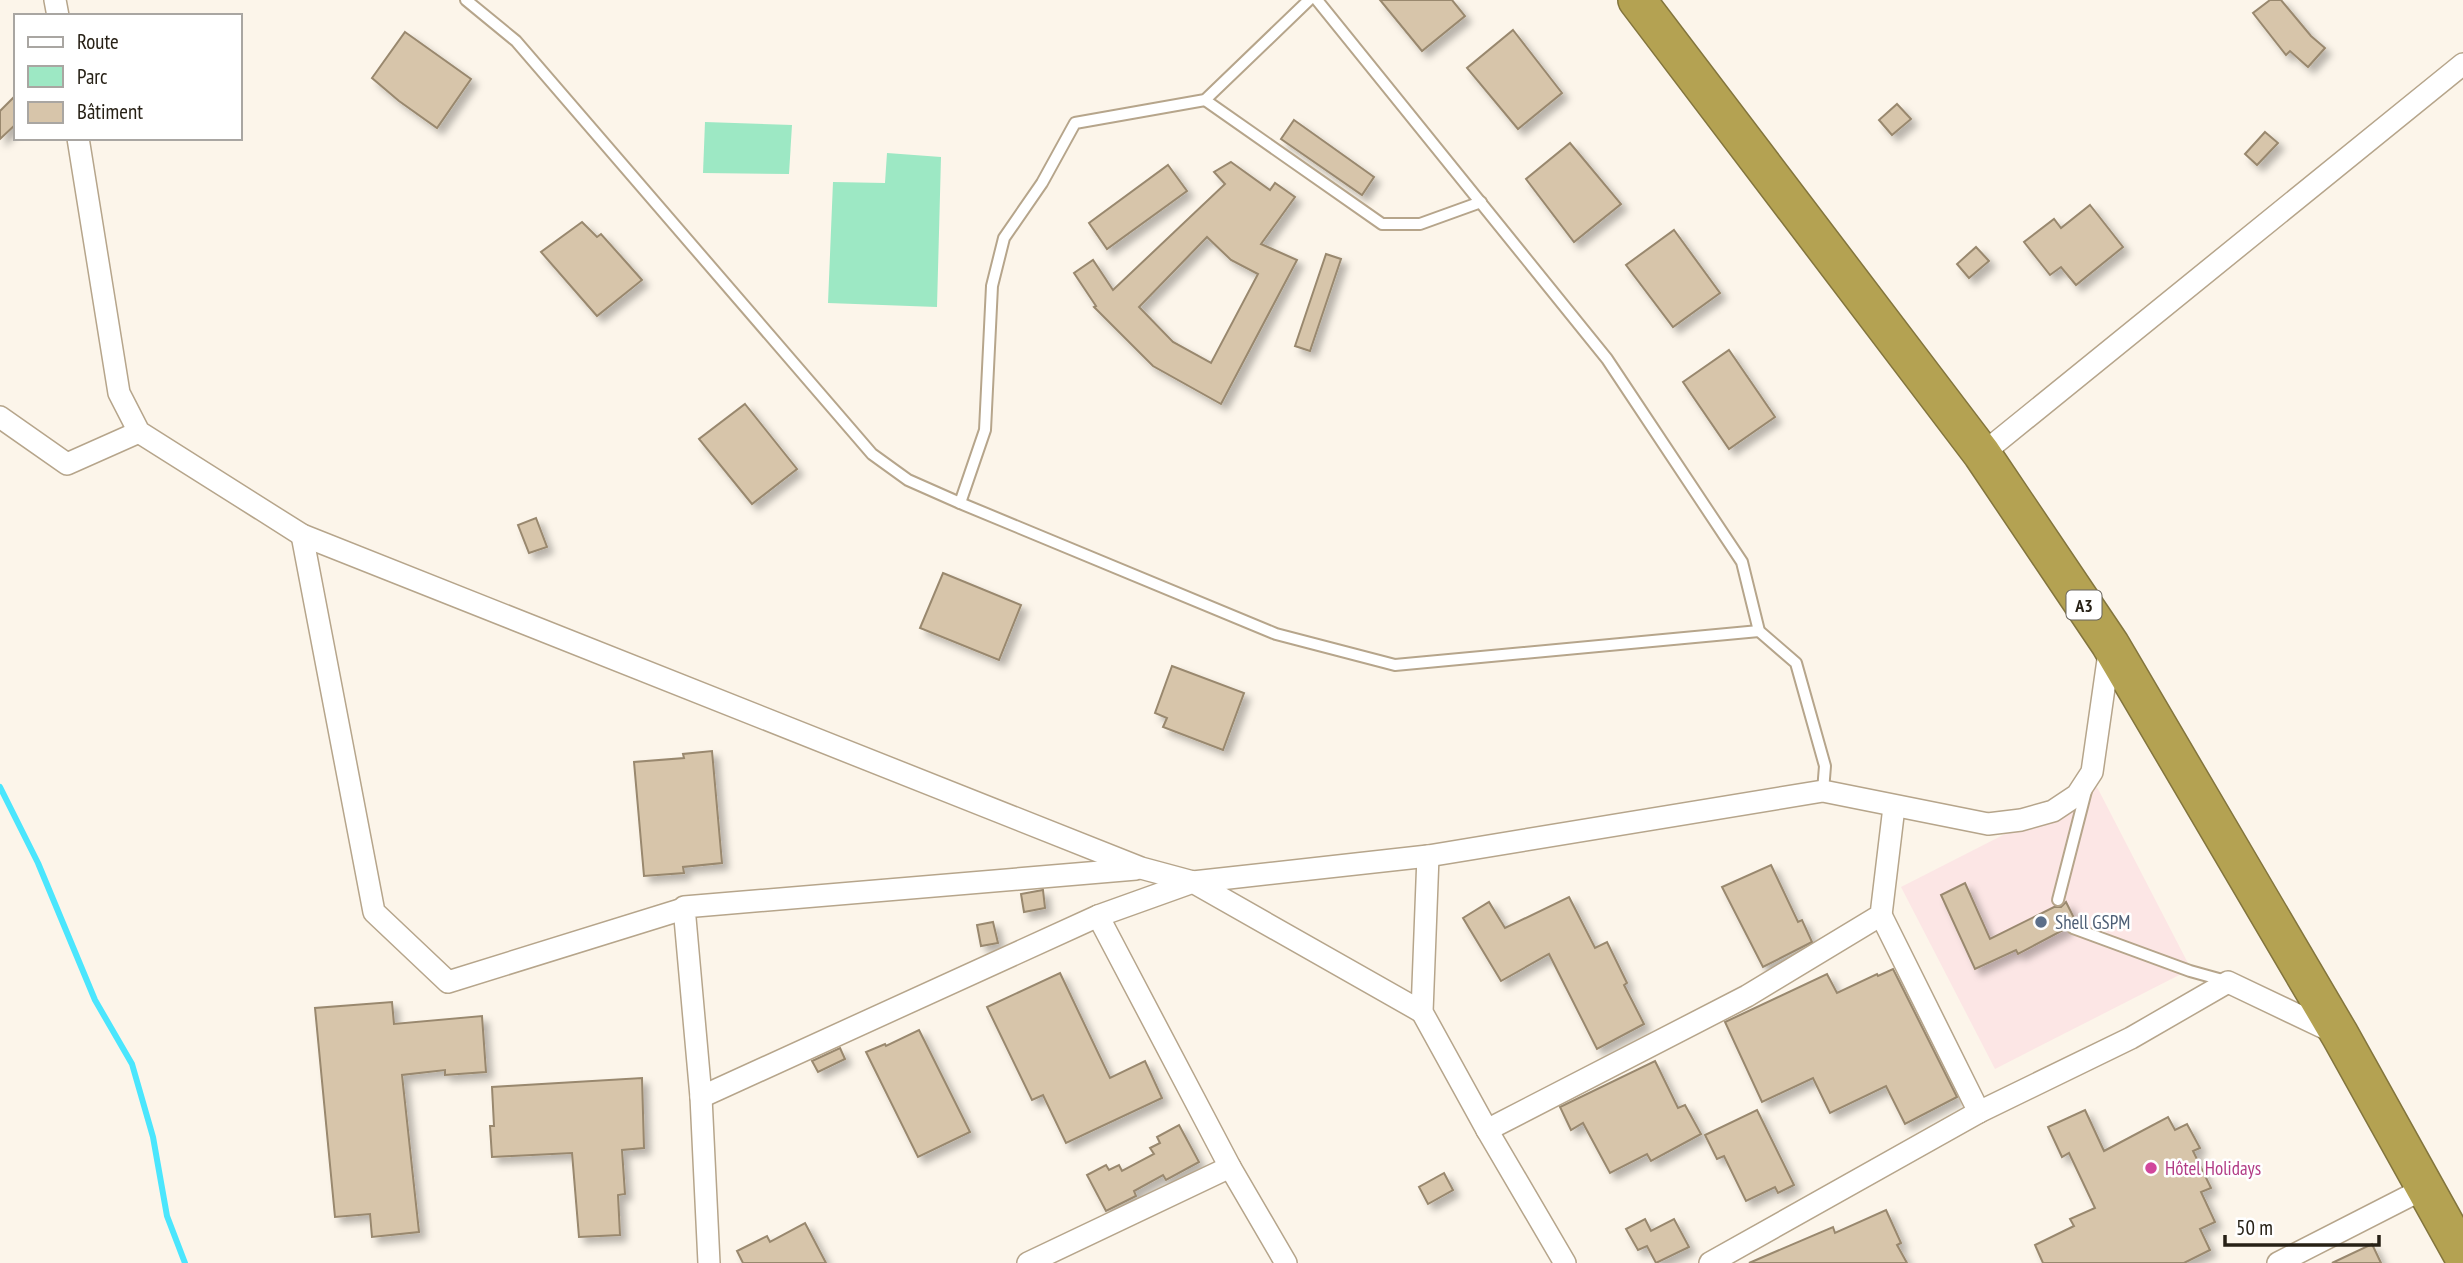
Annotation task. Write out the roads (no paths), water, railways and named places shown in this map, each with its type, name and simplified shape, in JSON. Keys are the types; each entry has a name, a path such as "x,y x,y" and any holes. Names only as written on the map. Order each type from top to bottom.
{"highway":[{"name":"A3","path":"1637,0 1982,454 2110,644 2340,1035 2463,1256"}],"street":[{"path":"1982,454 2463,64"},
{"path":"78,140 119,393 139,432 302,535 1141,868 1193,882 1422,1012"},
{"path":"0,417 67,464 139,432"},
{"path":"302,535 374,912 448,982 684,907 1141,868"},
{"path":"701,1097 1098,916 1193,882 1428,856 1823,791 1988,824 2021,820 2053,811 2077,795 2092,772 2110,644"},
{"path":"1894,807 1881,915 1979,1112"},
{"path":"1428,856 1422,1012 1565,1263"},
{"path":"683,909 701,1097 709,1263"},
{"path":"1487,1130 1747,996 1881,915"},
{"path":"1098,916 1230,1167 1286,1263"},
{"path":"1710,1263 1979,1112 2131,1038 2228,982 2340,1035"},
{"path":"1028,1263 1230,1167"},
{"path":"2278,1263 2425,1188"}],"lane":[{"path":"466,0 516,41 872,454 908,480 1276,634 1395,665 1759,631"},
{"path":"960,503 985,430 992,286 1004,238 1042,183 1075,123 1205,100 1309,0"},
{"path":"1317,0 1607,359 1742,562 1759,631 1796,663 1825,766 1823,791"},
{"path":"1205,100 1382,224 1420,224 1481,202"},
{"path":"2058,900 2092,772"},
{"path":"2073,928 2190,971 2228,982"}],"waterway":[{"path":"0,787 38,863 95,1000 132,1064 153,1137 167,1216 185,1263"}],"place":[{"name":"Shell GSPM","path":"2041,922"},
{"name":"Hôtel Holidays","path":"2151,1168"}]}
